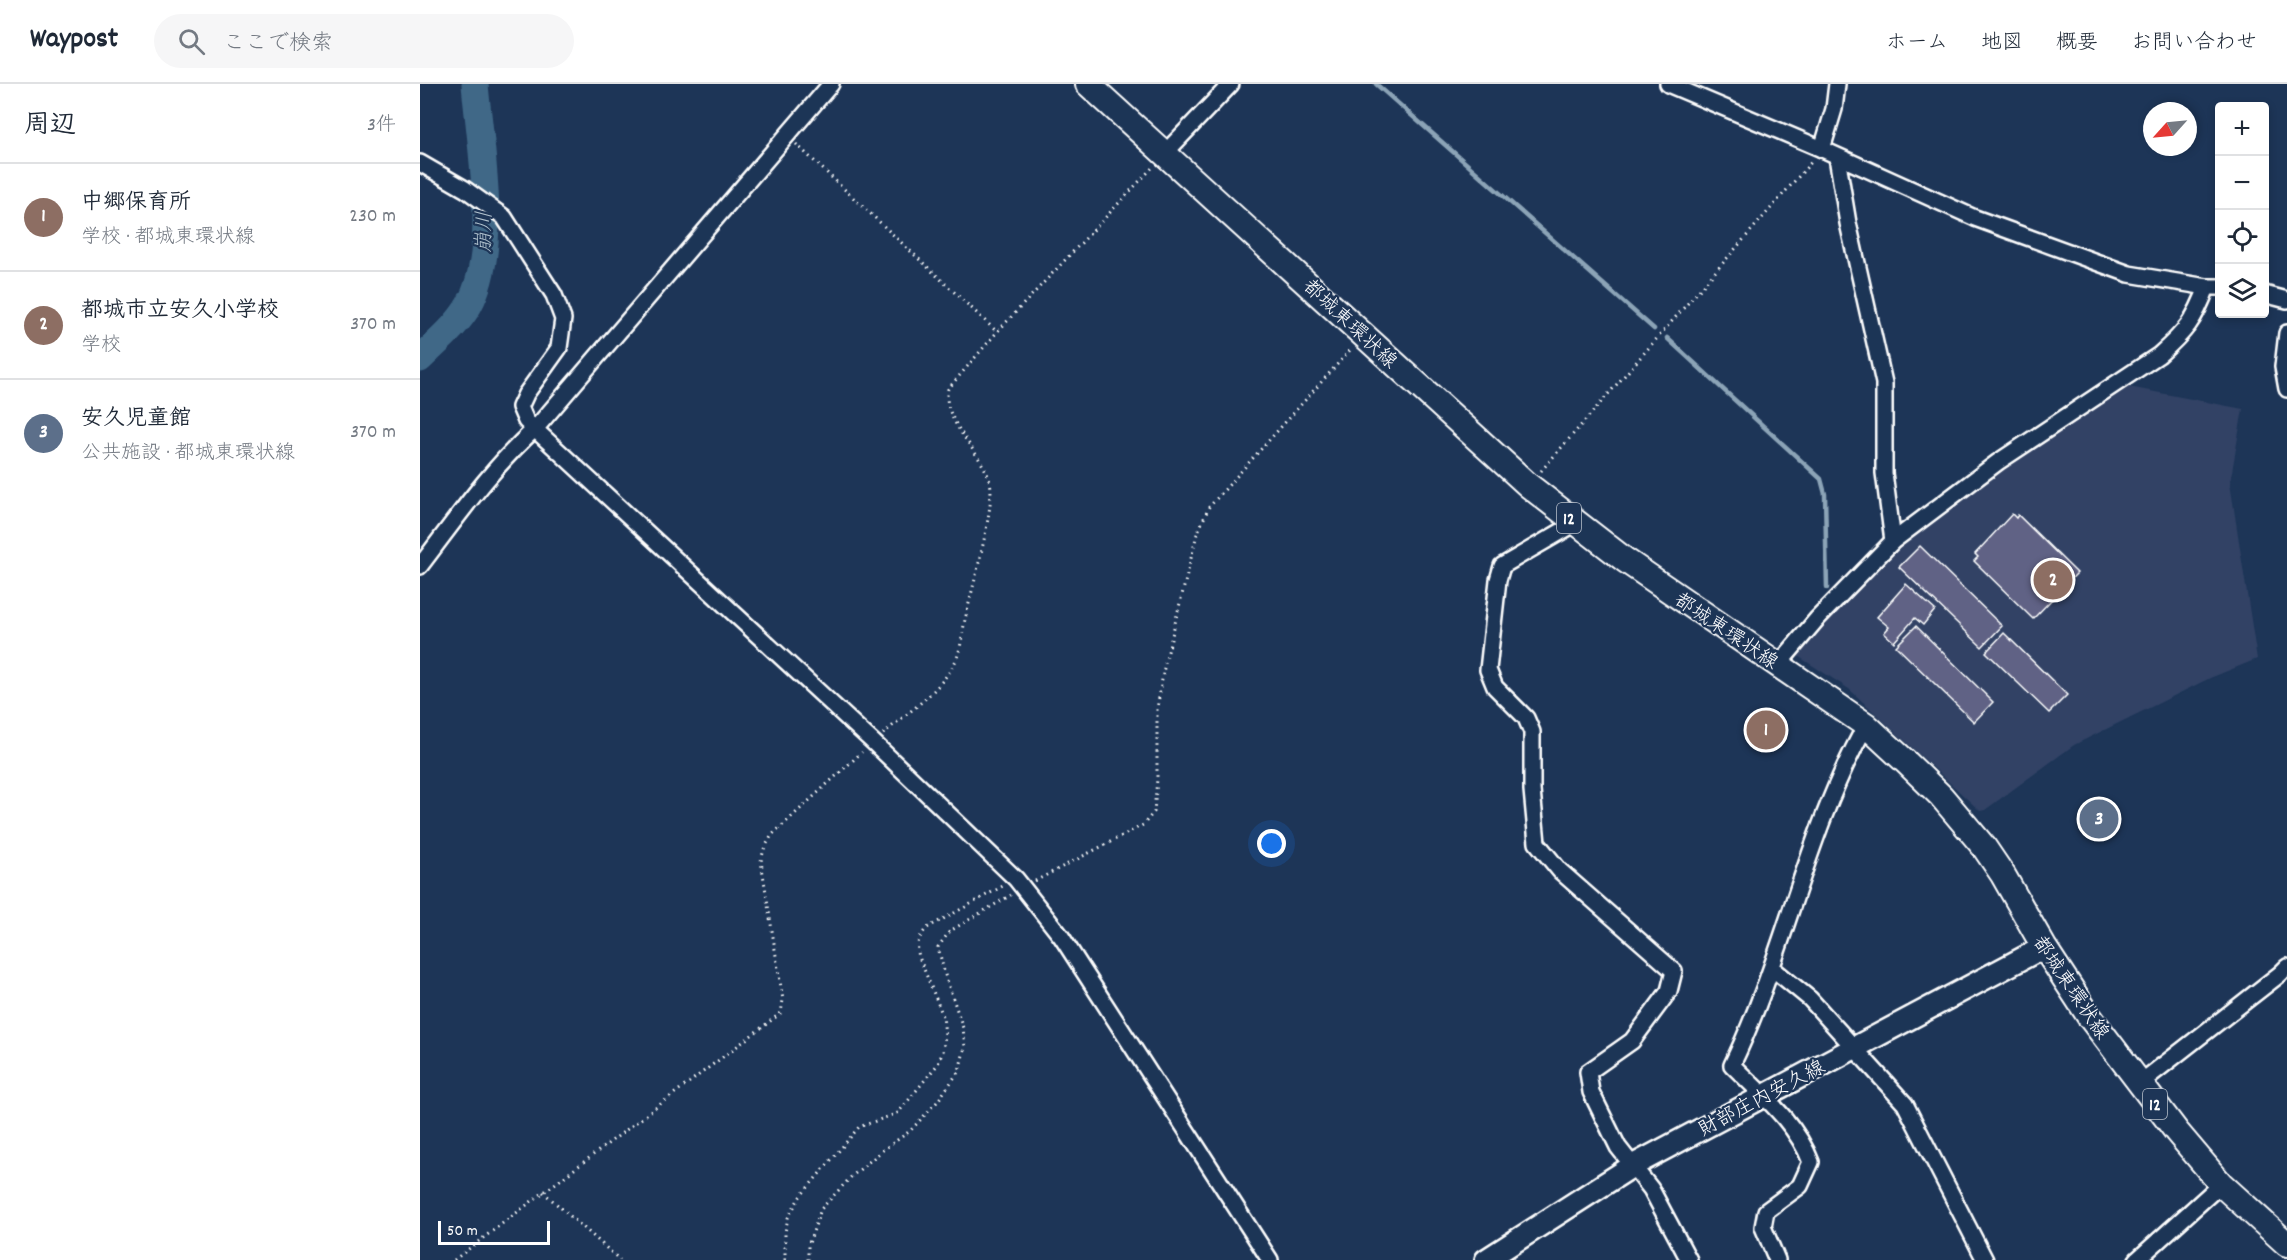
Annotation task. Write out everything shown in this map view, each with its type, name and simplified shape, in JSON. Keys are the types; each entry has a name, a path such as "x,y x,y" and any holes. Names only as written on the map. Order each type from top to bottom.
{"main road":[{"name":"都城東環状線","path":"1088,84 1528,486 1625,560 1866,725 1941,796 1984,847 2003,875 2044,947 2089,1016 2139,1084 2221,1184 2262,1224 2287,1244"},
{"name":"財部庄内安久線","path":"1485,1260 1634,1165 2044,947"}],"street":[{"path":"420,566 456,518 518,444 536,428 831,84"},
{"path":"1165,153 1232,84"},
{"path":"1668,84 1822,149 1975,218 2118,270 2213,287 2183,334 2158,355 1998,462 1893,541 1817,620 1778,665"},
{"path":"1822,149 1834,110 1837,84"},
{"path":"1837,156 1848,223 1884,383 1884,473 1893,541"},
{"path":"420,163 465,189 504,216 554,295 563,319 559,348 526,394 520,407 526,421 873,742 1020,883 1060,936 1270,1260"},
{"path":"2269,295 2287,300"},
{"path":"2287,333 2283,368 2287,389"},
{"path":"1576,523 1502,566 1498,580 1488,670 1495,687 1526,718 1532,732 1532,790 1538,843 1560,871 1674,971 1669,991 1632,1041 1588,1072 1590,1092 1618,1147 1651,1189 1689,1260"},
{"path":"1777,1260 1763,1227 1766,1211 1800,1186 1811,1162 1804,1143 1786,1118 1732,1065 1753,1022 1820,823 1845,763 1866,725"},
{"path":"2139,1084 2280,975 2287,967"},
{"path":"1772,968 1810,999 1905,1104 1985,1260"},
{"path":"2137,1260 2221,1184"}],"path":[{"path":"788,136 997,332"},
{"path":"1528,486 1822,149"},
{"path":"454,1260 781,1013 783,1000 761,861 764,849 772,835 873,742 939,686 955,663 989,512 991,483 952,415 946,396 953,381 997,332 1165,153"},
{"path":"785,1260 784,1232 788,1218 799,1197 859,1127 897,1113 938,1064 943,1051 945,1035 944,1016 919,957 917,947 919,937 927,928 1143,825 1154,812 1157,780 1157,709 1164,668 1197,534 1209,507 1364,335"},
{"path":"808,1260 808,1246 820,1209 852,1176 910,1131 937,1102 959,1071 965,1047 963,1028 938,947 950,931 1020,883"},
{"path":"543,1192 620,1260"}],"shaded area":[{"path":"2124,386 2243,409 2230,483 2257,659 2210,678 2074,745 1985,810 1980,811 1849,689 1793,653 1896,545 1994,472"}],"building":[{"path":"2012,514 2016,518 2018,515 2077,573 2033,619 1974,561 1978,557 1975,554"},
{"path":"1920,546 2002,626 1982,647 1899,567"},
{"path":"1906,584 1935,610 1923,625 1915,618 1894,642 1884,633 1889,627 1877,617"},
{"path":"1916,626 1993,702 1974,722 1896,646"},
{"path":"2004,633 2067,695 2049,713 1986,652"}],"waterway":[{"name":"崩川","path":"420,359 453,327 469,305 478,282 484,256 486,197 475,84"},
{"path":"1376,84 1654,329"},
{"path":"1667,338 1821,479 1825,494 1827,588"}],"place":[{"name":"都城市立安久小学校","path":"2053,580"},
{"name":"中郷保育所","path":"1766,730"},
{"name":"安久児童館","path":"2099,819"}]}
